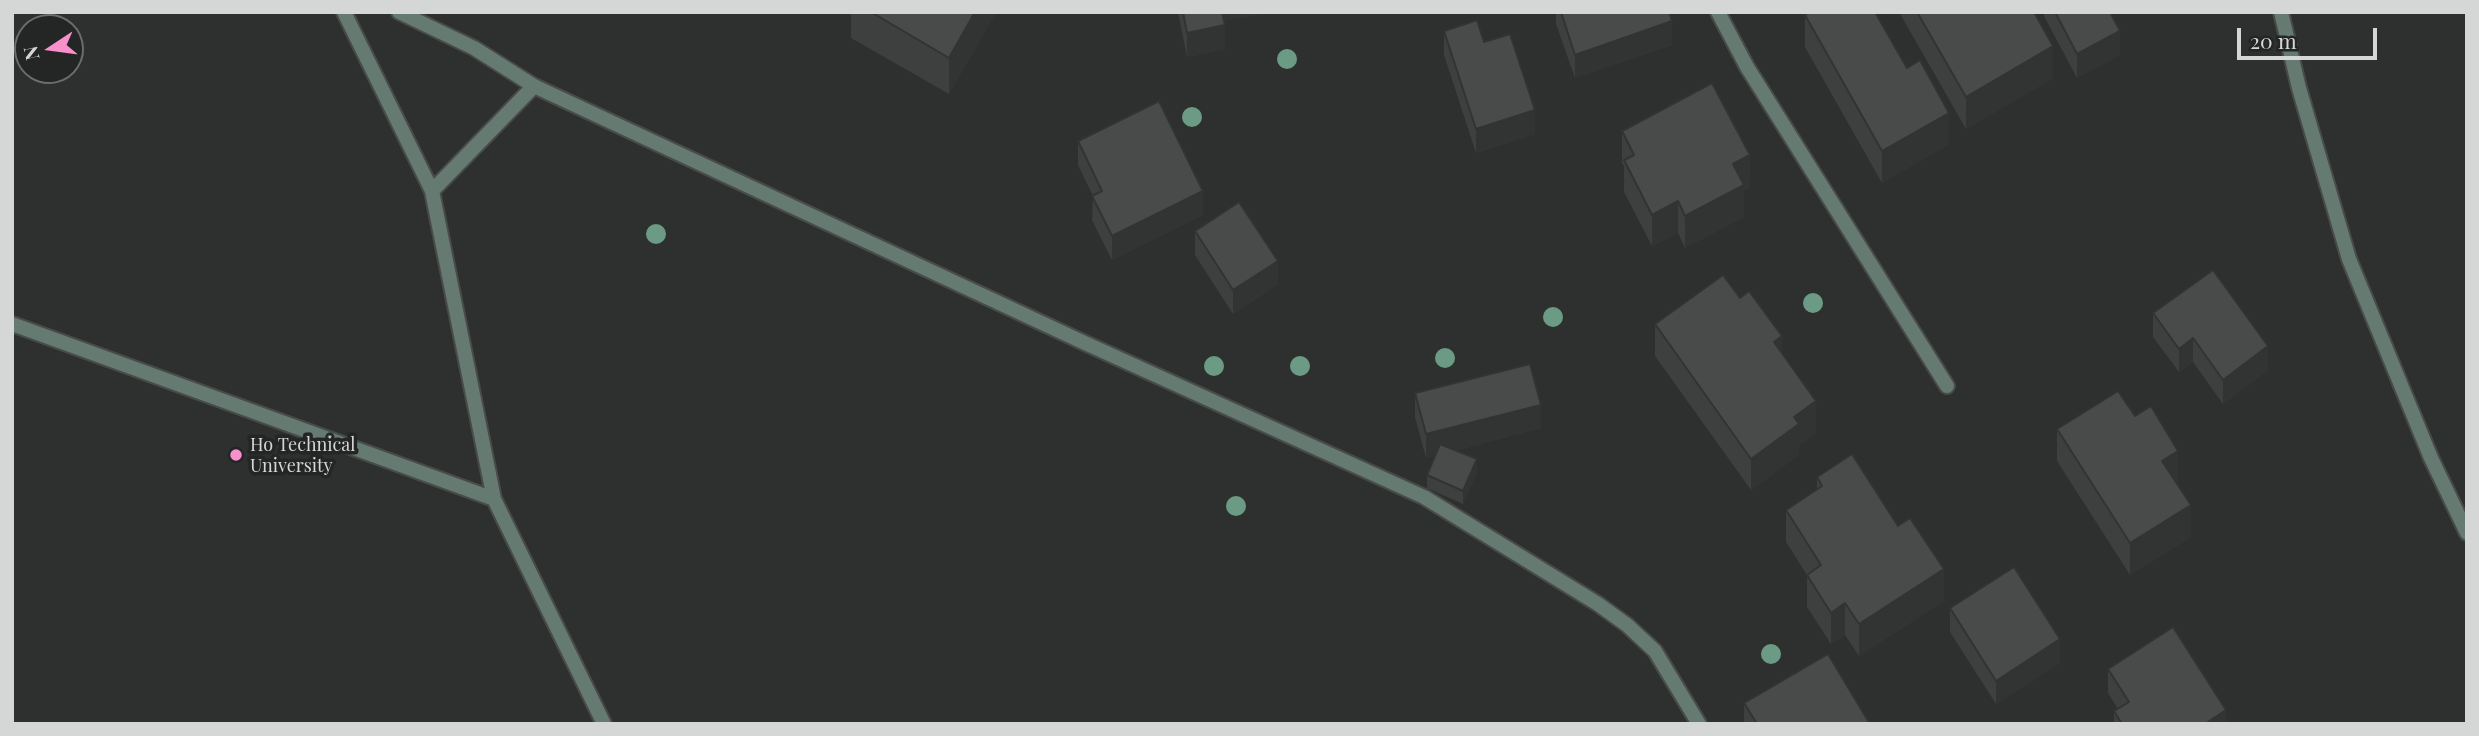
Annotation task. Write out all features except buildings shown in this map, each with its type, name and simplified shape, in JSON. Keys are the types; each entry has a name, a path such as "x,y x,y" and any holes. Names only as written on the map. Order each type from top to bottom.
{"street":[{"path":"344,12 432,191 494,499 604,724"},
{"path":"399,12 474,48 534,86 1424,497 1598,604 1627,625 1655,651 1699,724"},
{"path":"1718,12 1747,67 1947,386"},
{"path":"2281,12 2298,88 2349,259 2431,458 2467,533"},
{"path":"432,191 534,86"},
{"path":"12,324 494,499"}],"place":[{"name":"Ho Technical University","path":"236,455"}]}
